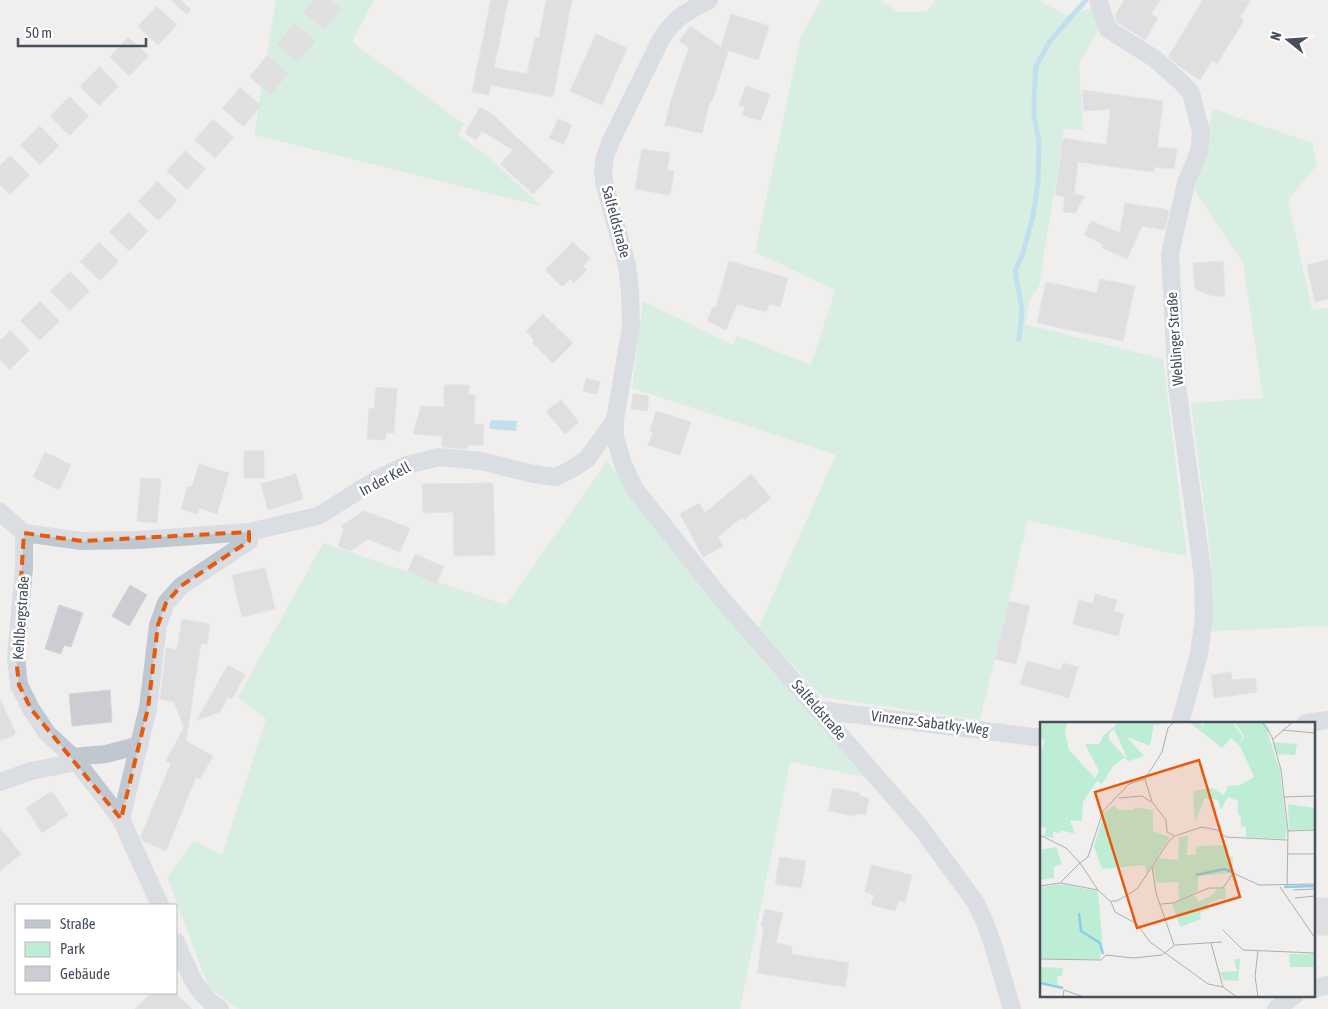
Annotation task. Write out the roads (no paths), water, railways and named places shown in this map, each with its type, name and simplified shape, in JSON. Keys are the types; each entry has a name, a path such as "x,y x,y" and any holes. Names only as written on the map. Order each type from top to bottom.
{"street":[{"name":"Salfeldstraße","path":"709,0 682,15 671,24 661,39 605,156 603,172 605,186 627,265 630,290 631,327 615,420 615,437 623,464 634,488 721,598 920,828 976,903 994,948 1012,1009"},
{"name":"Weblinger Straße","path":"1098,0 1108,29 1155,59 1191,93 1201,132 1198,152 1186,183 1170,254 1178,386 1203,577 1204,618 1199,654 1180,722"},
{"name":"Salfeldstraße","path":"556,477 587,459 615,420"},
{"name":"In der Kell","path":"24,533 92,540 138,540 249,532 318,516 392,472 407,465 439,457 481,461 532,474 556,477"},
{"path":"0,512 24,533"},
{"path":"121,819 148,708 158,624 166,603 182,586 249,541 249,532"},
{"name":"Kehlbergstraße","path":"24,533 24,568 16,657 19,685 31,710 47,733 75,760 121,819 160,904"},
{"name":"Vinzenz-Sabatky-Weg","path":"819,710 1040,738"},
{"path":"1313,722 1328,720"},
{"path":"0,782 30,771 140,745"},
{"path":"178,947 196,988 206,999 220,1009"},
{"path":"1276,1009 1294,996"}],"water":[{"path":"492,420 517,421 516,431 489,428"}],"waterway":[{"path":"1019,339 1022,310 1015,271 1023,253 1033,216 1038,183 1039,140 1034,117 1036,66 1050,41 1086,0"}],"tunnel":[{"path":"0,185 124,62 181,0"},
{"path":"0,360 90,272 162,196 248,99 331,0"}]}
